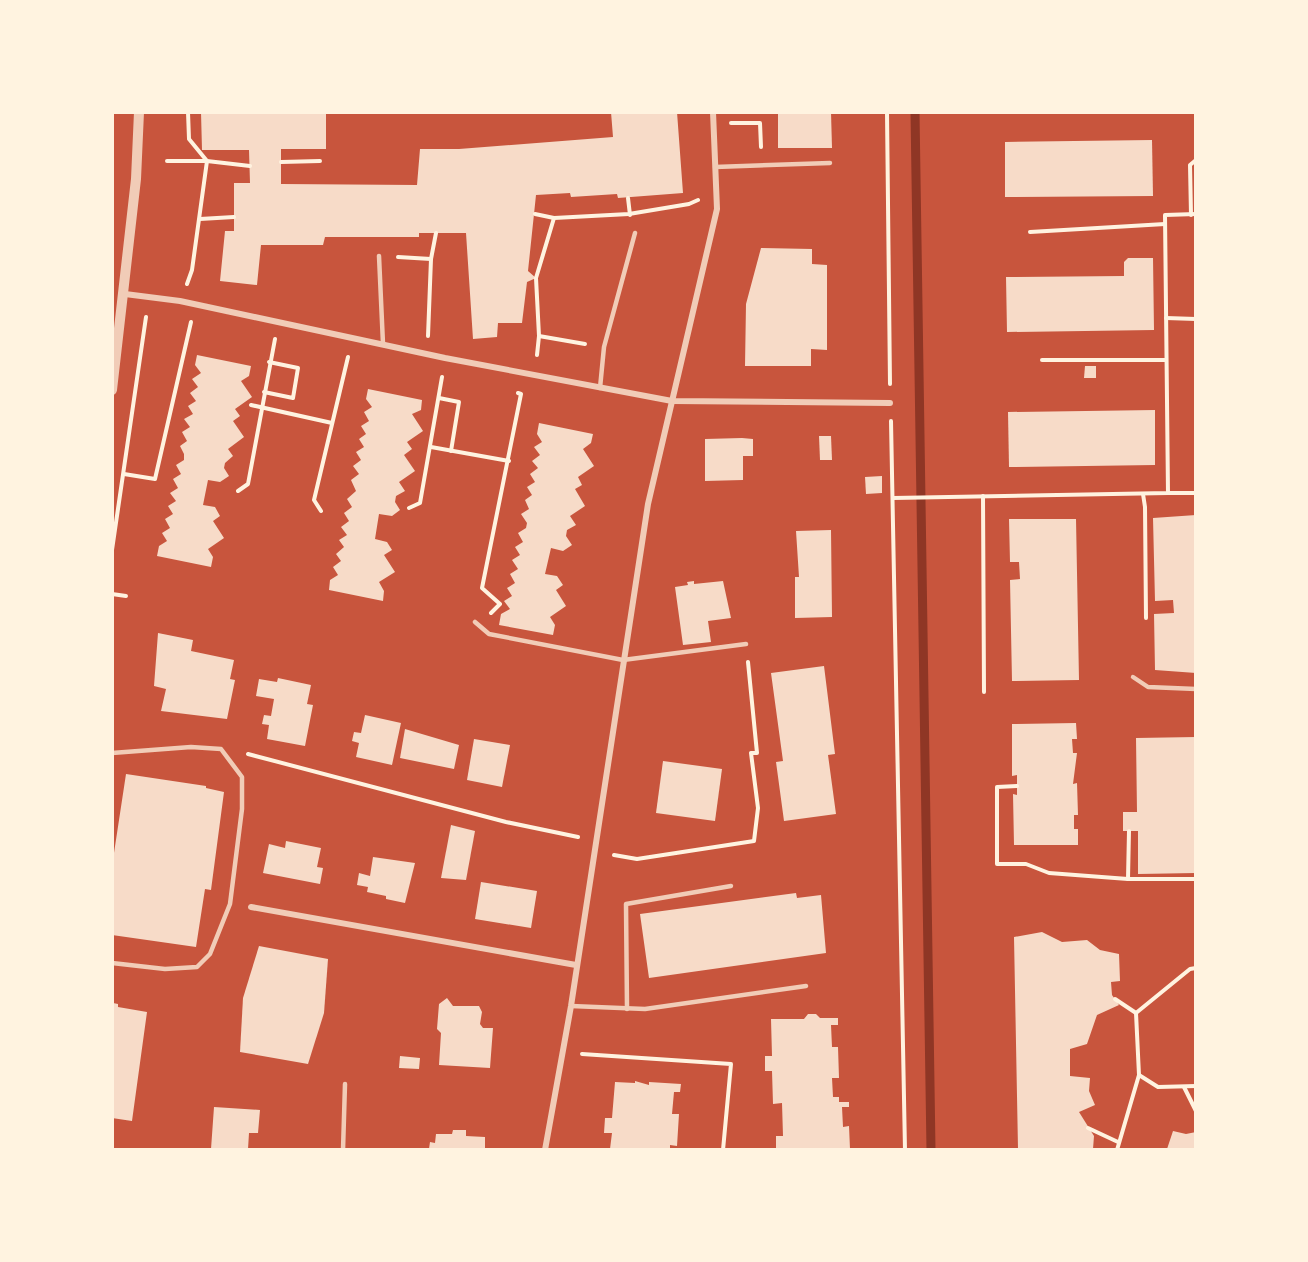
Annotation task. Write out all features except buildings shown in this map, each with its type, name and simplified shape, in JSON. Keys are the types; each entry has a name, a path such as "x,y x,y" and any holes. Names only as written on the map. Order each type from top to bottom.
{"street":[{"path":"112,390 125,294 136,179 139,112"},
{"path":"545,1149 571,1006 648,504 717,209 713,112"},
{"path":"125,294 180,301 445,358 672,401 890,403"},
{"path":"251,907 576,965"}],"lane":[{"path":"715,167 830,164"},
{"path":"600,388 604,347 635,233"},
{"path":"379,256 383,344"},
{"path":"475,622 489,634 623,660 746,644"},
{"path":"1133,677 1148,687 1196,689"},
{"path":"112,753 191,747 220,749 242,777 242,809 230,904 210,954 198,967 165,969 112,963"},
{"path":"627,1009 626,904 731,886"},
{"path":"571,1006 645,1009 806,986"},
{"path":"343,1149 345,1084"}],"path":[{"path":"180,301 192,270 207,161 189,139 188,112"},
{"path":"887,112 896,783 905,1149"},
{"path":"713,122 760,123 761,165"},
{"path":"1167,494 1165,215 1193,214 1190,165 1196,160"},
{"path":"166,161 207,161 250,166"},
{"path":"281,162 320,161"},
{"path":"535,214 554,218 629,214 689,204 698,200 698,189"},
{"path":"200,219 234,217"},
{"path":"534,375 539,336 536,278 554,218"},
{"path":"1030,232 1165,224"},
{"path":"428,342 431,259 436,233"},
{"path":"379,256 431,259"},
{"path":"124,474 155,479 195,304"},
{"path":"1166,318 1196,319"},
{"path":"238,491 248,484 268,362 279,321"},
{"path":"539,336 604,347"},
{"path":"321,511 314,500 352,339"},
{"path":"409,508 420,503 445,358"},
{"path":"1042,360 1166,360"},
{"path":"264,392 293,398 298,368 268,362"},
{"path":"490,614 500,604 482,588 521,394"},
{"path":"438,398 459,402 452,451"},
{"path":"251,405 332,423"},
{"path":"431,447 509,461"},
{"path":"893,498 1196,493"},
{"path":"1143,494 1146,618"},
{"path":"983,496 984,692"},
{"path":"112,594 126,596"},
{"path":"610,854 637,859 754,841 758,807 751,753 757,753 746,644"},
{"path":"220,749 506,822 580,837"},
{"path":"1017,786 997,787 997,864 1026,864 1049,873 1128,879 1196,879"},
{"path":"1128,879 1129,831"},
{"path":"1136,1013 1190,969 1196,968"},
{"path":"1115,999 1136,1013"},
{"path":"1117,1149 1139,1075 1136,1013"},
{"path":"582,1054 730,1064 723,1149"},
{"path":"1139,1075 1158,1087 1196,1086"},
{"path":"1184,1087 1196,1111"},
{"path":"1088,1128 1118,1142"}],"waterway":[{"path":"915,112 931,1150"}]}
